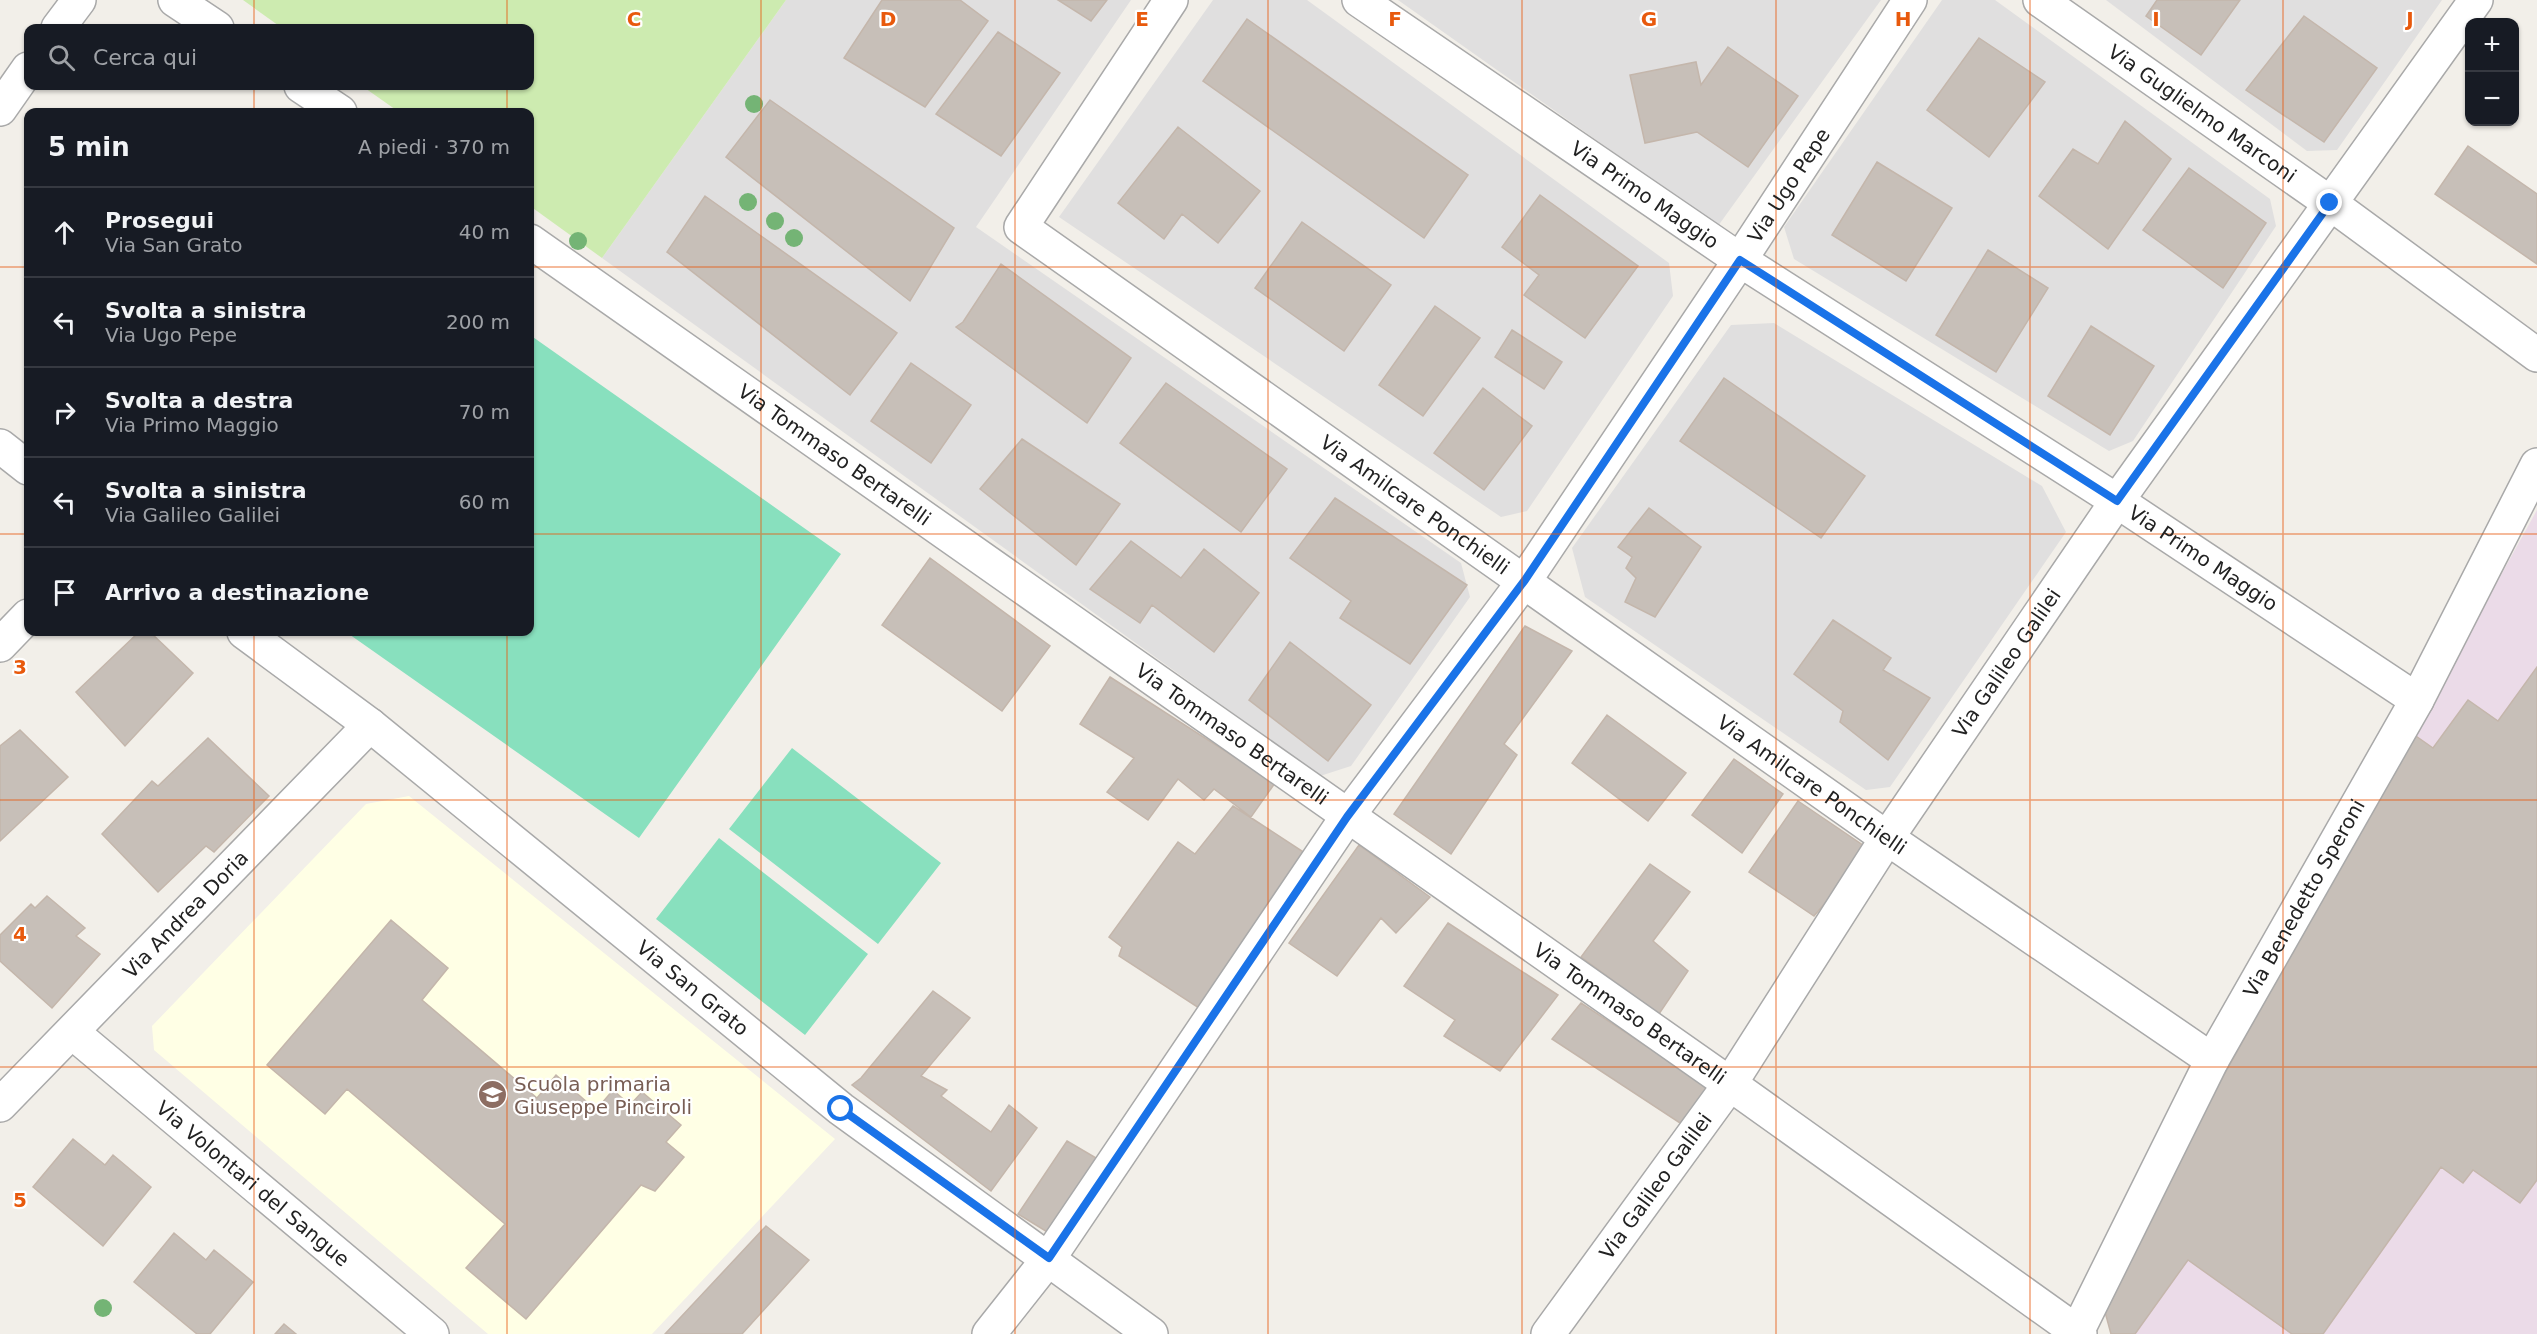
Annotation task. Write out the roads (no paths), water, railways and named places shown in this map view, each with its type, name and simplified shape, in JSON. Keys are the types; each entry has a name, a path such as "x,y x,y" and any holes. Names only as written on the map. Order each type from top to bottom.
{"street":[{"path":"61,24 78,0"},
{"path":"175,0 211,24"},
{"name":"Via Amilcare Ponchielli","path":"1171,0 1022,227 1525,580 1887,838 2212,1060"},
{"name":"Via Primo Maggio","path":"1359,0 1740,260 2117,501 2417,700"},
{"name":"Via Ugo Pepe","path":"989,1334 1049,1258 1347,817 1525,580 1740,260 1910,0"},
{"name":"Via Guglielmo Marconi","path":"2040,0 2330,203 2537,355"},
{"name":"Via Galileo Galilei","path":"1548,1334 1730,1084 1887,838 2117,501 2476,0"},
{"path":"0,109 24,75"},
{"path":"307,90 334,108"},
{"name":"Via Tommaso Bertarelli","path":"534,244 1730,1084 2078,1333"},
{"path":"0,446 24,465"},
{"name":"Via Benedetto Speroni","path":"2078,1333 2212,1060 2417,700 2537,465"},
{"path":"0,645 24,620"},
{"name":"Via San Grato","path":"249,636 370,725 841,1109 1151,1334"},
{"name":"Via Andrea Doria","path":"0,1105 370,725"},
{"name":"Via Volontari del Sangue","path":"72,1032 432,1334"}],"place":[{"name":"Scuola primaria Giuseppe Pinciroli","path":"493,1095"}]}
